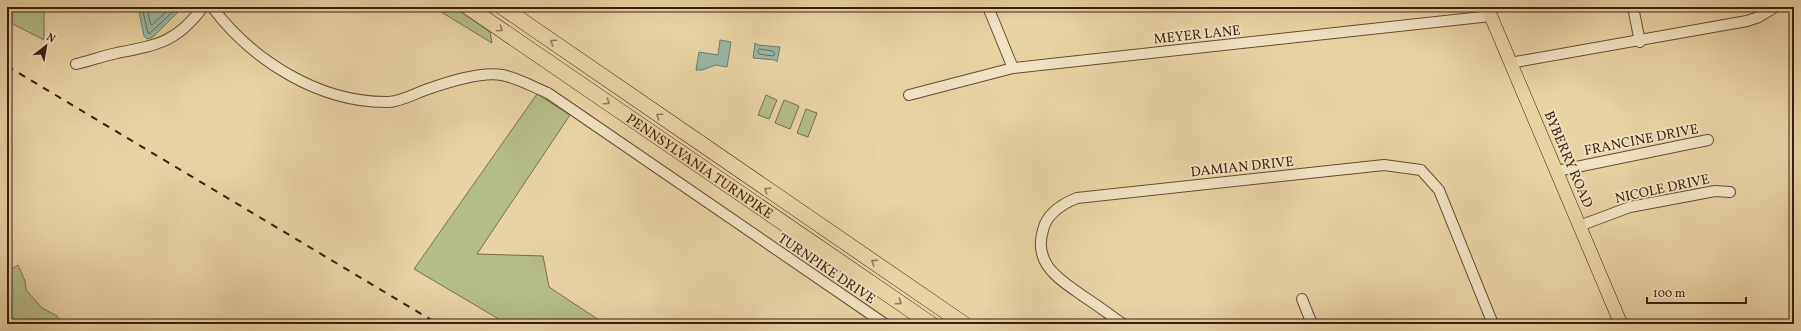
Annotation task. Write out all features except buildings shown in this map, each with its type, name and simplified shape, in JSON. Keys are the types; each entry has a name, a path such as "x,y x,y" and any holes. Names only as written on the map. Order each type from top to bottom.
{"highway":[{"name":"PENNSYLVANIA TURNPIKE","path":"468,7 931,324"},
{"name":"PENNSYLVANIA TURNPIKE","path":"502,7 964,324"}],"main road":[{"name":"BYBERRY ROAD","path":"1489,12 1621,324"}],"street":[{"path":"76,64 116,53 156,46 181,31 203,7"},
{"name":"TURNPIKE DRIVE","path":"212,7 259,55 293,78 323,92 357,99 389,102 450,81 502,75 548,94 885,324"},
{"path":"988,7 1013,68"},
{"path":"1633,7 1640,42"},
{"path":"1510,64 1640,42 1747,21 1775,7"},
{"name":"MEYER LANE","path":"909,95 1013,68 1489,12"},
{"name":"FRANCINE DRIVE","path":"1556,171 1708,140"},
{"name":"DAMIAN DRIVE","path":"1123,324 1057,278 1047,266 1042,255 1040,239 1044,225 1063,203 1077,198 1384,165 1421,170 1439,190 1493,324"},
{"name":"NICOLE DRIVE","path":"1579,226 1630,207 1715,191 1730,192"},
{"path":"1302,299 1312,324"}],"green space":[{"path":"7,7 44,7 44,40 7,21"},
{"path":"433,7 454,7 490,32 492,43"},
{"path":"537,94 570,115 477,254 543,256 549,287 605,324 497,324 497,318 414,269"},
{"path":"766,95 777,100 769,119 758,115"},
{"path":"784,100 799,106 790,129 775,123"},
{"path":"806,109 817,113 808,137 797,133"},
{"path":"18,265 25,281 26,290 42,308 57,316 62,324 7,324 7,272"}],"water":[{"path":"138,7 183,7 153,37 147,39 144,36"},
{"path":"720,40 731,42 727,67 716,65 702,70 696,70 699,52 718,55"},
{"path":"755,43 758,45 780,47 777,62 775,60 753,58"}],"railway":[{"path":"7,66 438,324"}]}
